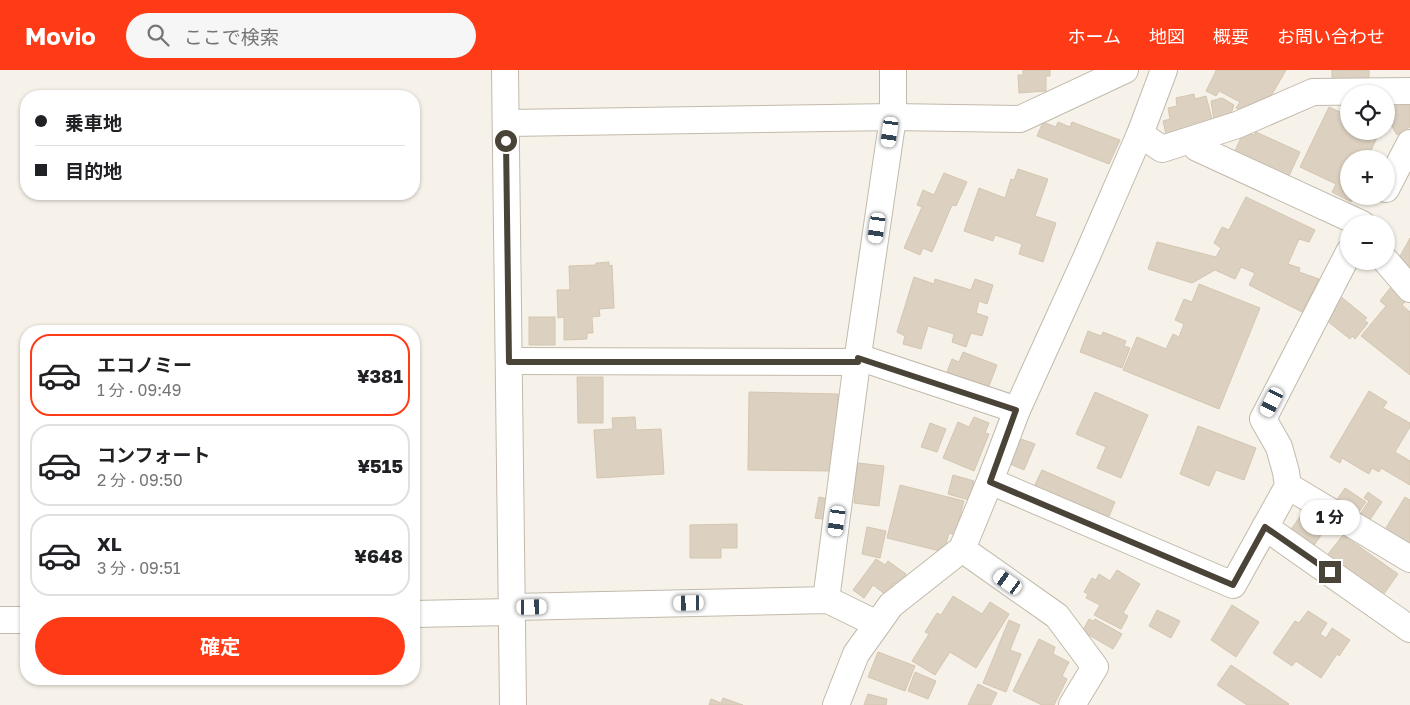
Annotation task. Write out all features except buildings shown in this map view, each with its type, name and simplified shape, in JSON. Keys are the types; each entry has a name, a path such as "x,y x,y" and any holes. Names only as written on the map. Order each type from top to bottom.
{"street":[{"path":"505,70 513,705"},
{"path":"826,600 893,116 893,70"},
{"path":"506,123 893,116 1020,119 1125,70"},
{"path":"836,705 856,654 891,605 962,549 990,482 1016,410 1086,258 1140,134 1164,70"},
{"path":"1140,134 1162,149 1237,125 1313,92 1410,91"},
{"path":"1192,140 1198,148 1343,215"},
{"path":"1395,172 1410,143"},
{"path":"990,482 1233,585 1288,486 1279,447 1263,419 1340,269"},
{"path":"1394,270 1410,289"},
{"path":"509,362 858,360 1016,410"},
{"path":"1288,486 1410,559"},
{"path":"1265,527 1410,629"},
{"path":"962,549 1057,616 1095,667 1072,705"},
{"path":"420,614 826,600 877,624"},
{"path":"0,620 20,620"}],"route":[{"path":"506,141 509,362 858,362 858,358 1016,410 990,482 1233,585 1265,527 1330,572"}]}
